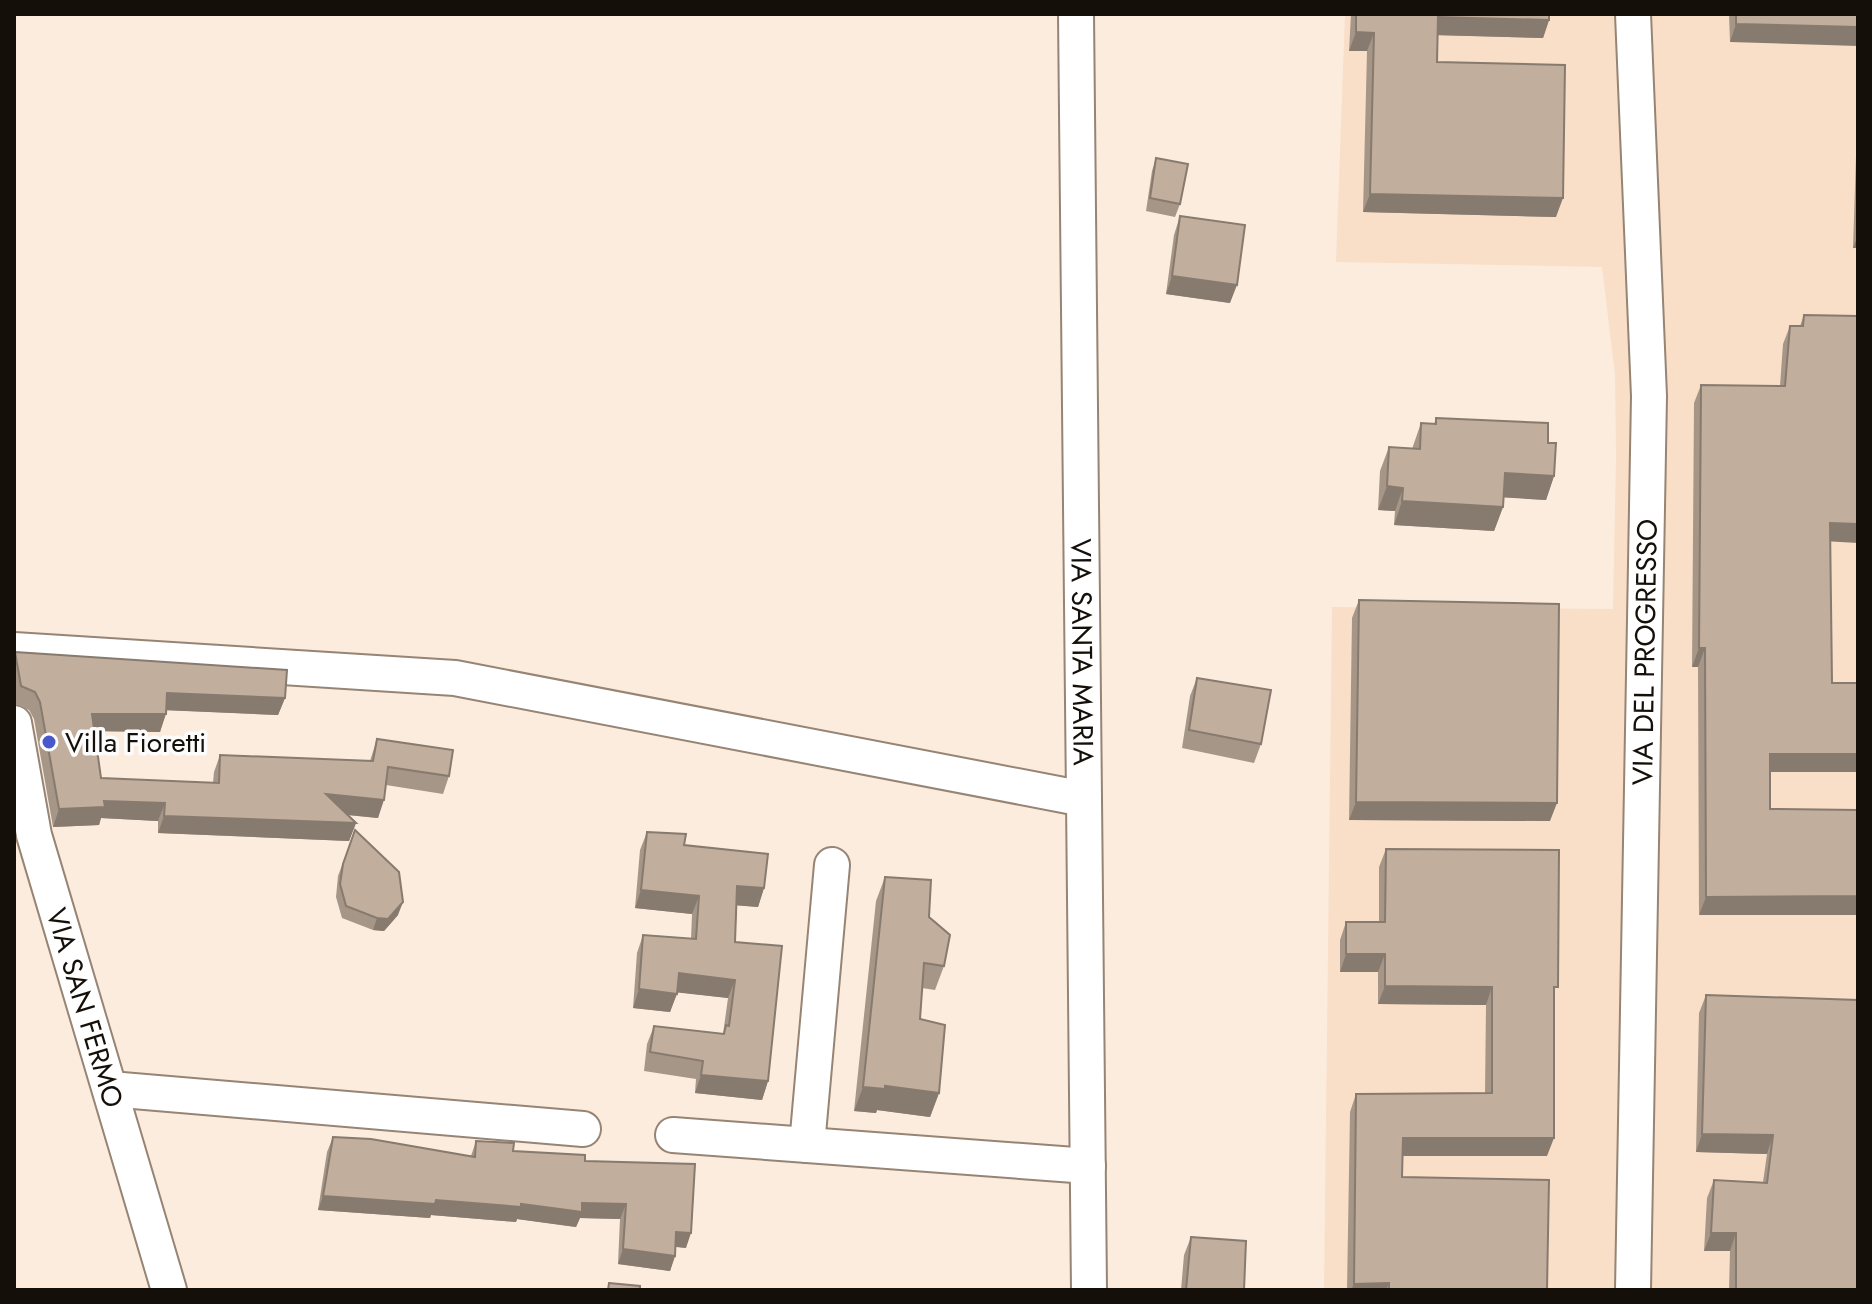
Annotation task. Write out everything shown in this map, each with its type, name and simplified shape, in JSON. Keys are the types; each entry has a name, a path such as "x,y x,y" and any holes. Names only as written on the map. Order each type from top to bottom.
{"street":[{"name":"VIA SANTA MARIA","path":"1076,14 1089,1290"},
{"name":"VIA DEL PROGRESSO","path":"1633,14 1649,396 1633,1290"},
{"path":"14,650 455,678 1084,799"},
{"name":"VIA SAN FERMO","path":"14,723 34,835 169,1290"},
{"path":"807,1145 832,865"},
{"path":"110,1089 583,1129"},
{"path":"673,1135 1088,1166"}],"shaded area":[{"path":"1345,14 1858,14 1858,1290 1324,1290 1332,607 1613,609 1616,458 1615,375 1602,267 1336,262"}],"building":[{"path":"1356,14 1549,14 1549,20 1438,17 1437,62 1565,65 1563,198 1370,194 1374,33 1356,32"},
{"path":"1736,14 1858,14 1858,27 1736,24"},
{"path":"1156,158 1188,164 1180,204 1150,198"},
{"path":"1180,216 1245,225 1237,285 1172,276"},
{"path":"1804,315 1858,316 1858,524 1830,523 1832,683 1858,683 1858,754 1770,754 1770,809 1858,810 1858,896 1706,897 1705,648 1699,648 1701,385 1785,386 1790,326 1803,326"},
{"path":"1436,418 1548,423 1548,443 1556,443 1554,476 1505,473 1503,507 1402,501 1403,488 1387,486 1389,447 1420,449 1421,423 1436,424"},
{"path":"1359,600 1559,604 1557,803 1356,802"},
{"path":"15,652 287,670 285,698 167,693 166,714 92,714 101,778 219,783 220,755 373,761 377,739 453,750 449,776 388,767 384,800 326,794 356,823 164,816 165,803 104,801 105,807 59,809 40,702 35,692 21,686"},
{"path":"1197,678 1271,690 1261,744 1189,730"},
{"path":"355,830 399,872 403,902 388,919 346,906 340,884 343,864"},
{"path":"647,832 686,834 684,845 768,854 764,888 737,886 735,942 782,946 768,1081 701,1075 703,1061 650,1052 654,1026 724,1034 726,1025 729,1026 735,980 679,973 677,994 639,989 643,935 696,939 699,896 641,890"},
{"path":"1386,849 1559,850 1558,987 1554,987 1554,1138 1403,1138 1402,1177 1549,1180 1547,1290 1389,1290 1389,1283 1354,1284 1356,1094 1492,1093 1492,987 1385,986 1385,954 1346,954 1346,922 1385,922"},
{"path":"885,877 931,880 929,917 950,935 944,966 924,963 920,1019 945,1025 939,1093 885,1086 885,1089 863,1087"},
{"path":"1706,995 1858,1000 1858,1290 1736,1290 1736,1233 1711,1233 1714,1180 1767,1183 1773,1135 1702,1134"},
{"path":"333,1137 371,1139 475,1157 476,1141 514,1143 513,1151 585,1155 585,1161 695,1164 691,1233 676,1232 675,1256 623,1249 626,1204 582,1203 582,1212 521,1204 521,1207 436,1200 435,1204 323,1196"},
{"path":"1191,1237 1246,1241 1244,1290 1186,1290"},
{"path":"609,1283 640,1286 640,1290 608,1290"}],"place":[{"name":"Villa Fioretti","path":"49,742"}]}
